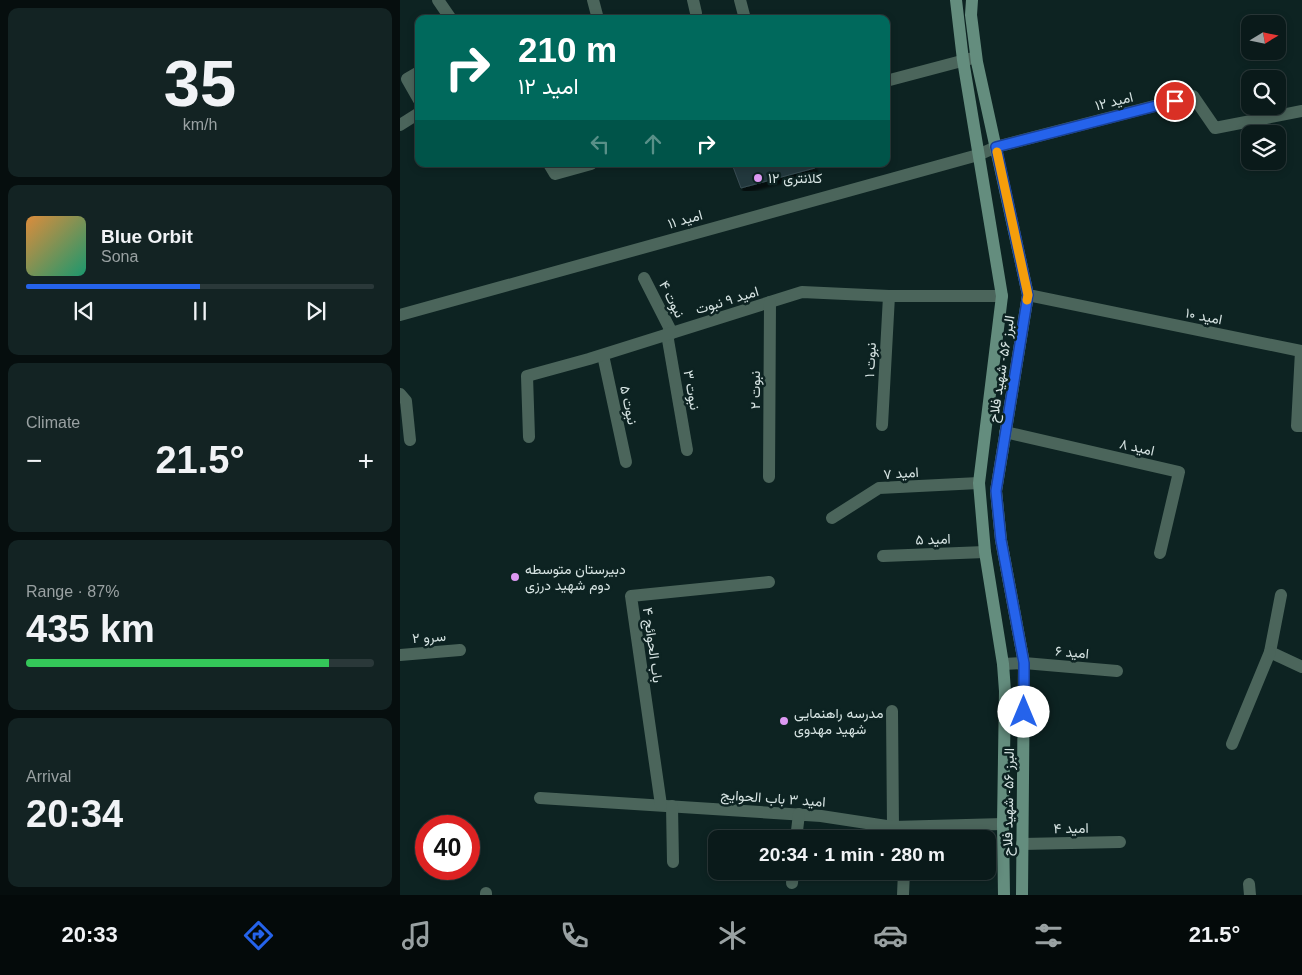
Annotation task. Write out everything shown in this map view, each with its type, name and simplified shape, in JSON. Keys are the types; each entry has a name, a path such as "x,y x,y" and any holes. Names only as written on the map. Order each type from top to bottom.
{"street":[{"path":"438,0 448,15"},
{"path":"593,0 597,15"},
{"path":"740,0 744,15"},
{"name":"البرز ۵۶- شهید فلاح","path":"956,0 963,60 1002,296 988,428 979,483 986,552 1004,664 1004,895"},
{"name":"البرز ۵۶- شهید فلاح","path":"972,0 971,15 976,58 1028,295 996,491 1001,540 1024,663 1022,895"},
{"path":"890,80 976,58"},
{"path":"415,74 407,79 415,93"},
{"name":"امید ۱۲","path":"978,155 996,147 1193,96 1215,128 1302,111"},
{"path":"400,125 415,115"},
{"name":"امید ۱۱","path":"400,315 978,155"},
{"path":"551,167 555,174 580,167"},
{"name":"نبوت ۴","path":"644,278 670,334"},
{"name":"امید ۹ نبوت","path":"529,437 527,376 670,334 802,292 889,296 1002,296"},
{"name":"امید ۱۰","path":"1028,295 1301,351 1300,426"},
{"name":"نبوت ۱","path":"882,426 889,296"},
{"name":"نبوت ۲","path":"769,477 770,302"},
{"name":"نبوت ۳","path":"670,334 687,450"},
{"name":"نبوت ۵","path":"603,354 626,462"},
{"path":"400,394 406,400 410,440"},
{"name":"امید ۸","path":"1006,432 1179,472 1160,553"},
{"name":"امید ۷","path":"832,518 878,488 979,483"},
{"name":"امید ۵","path":"883,556 986,552"},
{"name":"باب الحوائج ۴","path":"667,806 631,596 768,582"},
{"path":"1232,744 1270,652 1281,594"},
{"name":"سرو ۲","path":"400,655 460,650"},
{"path":"1270,652 1302,667"},
{"name":"امید ۶","path":"1004,664 1024,663 1117,671"},
{"path":"892,711 893,827"},
{"name":"امید ۳ باب الحوایج","path":"540,798 799,814 893,827 900,830"},
{"path":"667,806 672,862"},
{"path":"797,830 799,814"},
{"name":"امید ۳ باب الحوایج","path":"938,830 1003,824"},
{"name":"امید ۴","path":"1022,844 1120,842"},
{"path":"903,895 904,880"}],"building":[{"name":"کلانتری ۱۲","path":"733,167 815,167 815,168 741,188"}],"slow traffic":[{"path":"997,152 1028,295 1027,300"}],"place":[{"name":"کلانتری ۱۲","path":"758,178"},
{"name":"دبیرستان متوسطه دوم شهید درزی","path":"515,577"},
{"name":"مدرسه راهنمایی شهید مهدوی","path":"784,721"}],"route":[{"path":"1024,712 1024,663 1001,540 996,491 1028,295 996,147 1175,101"}]}
